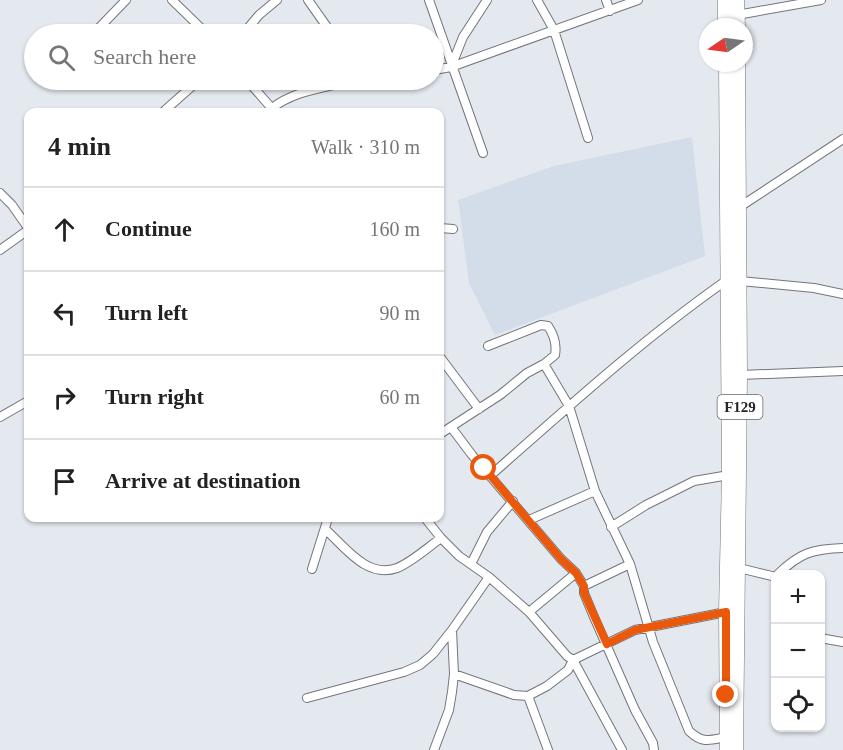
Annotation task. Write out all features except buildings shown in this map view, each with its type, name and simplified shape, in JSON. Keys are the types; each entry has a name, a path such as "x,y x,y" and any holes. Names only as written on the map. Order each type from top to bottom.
{"main road":[{"path":"725,0 725,18"},
{"path":"737,0 738,18"},
{"name":"F129","path":"726,72 740,375 732,566 726,612 727,743"},
{"name":"F129","path":"736,750 729,475 738,208 738,72"}],"street":[{"path":"103,24 126,0"},
{"path":"172,0 197,24"},
{"path":"251,24 277,0"},
{"path":"308,0 325,24"},
{"path":"429,0 437,24"},
{"path":"451,67 463,37 487,0"},
{"path":"537,0 554,30 588,138"},
{"path":"606,0 610,11"},
{"path":"444,68 638,0"},
{"path":"750,18 820,0"},
{"path":"444,46 483,153"},
{"path":"168,108 188,90"},
{"path":"256,90 271,108"},
{"path":"275,108 281,101 292,96 315,90"},
{"path":"738,208 843,139"},
{"path":"0,193 12,205 24,223"},
{"path":"444,228 453,229"},
{"path":"0,250 24,232"},
{"path":"491,475 569,406 692,305 734,281 843,294"},
{"path":"444,431 500,395 527,373 552,359 556,351 553,333 547,326 541,325 488,346"},
{"path":"444,362 480,408"},
{"path":"544,364 569,406 595,491 630,564 668,683 689,731 697,739 727,743"},
{"path":"740,375 843,371"},
{"path":"0,417 24,403"},
{"path":"451,427 561,559 576,573 584,586 584,593 635,710 653,743 654,750"},
{"path":"611,526 694,481 729,475"},
{"path":"529,520 595,491"},
{"path":"471,564 487,532 513,501"},
{"path":"312,569 327,522"},
{"path":"428,522 459,556 489,577 529,612 573,660 622,750"},
{"path":"326,529 365,565 375,570 398,568 441,538"},
{"path":"784,570 801,555 819,549 843,548"},
{"path":"584,586 630,564"},
{"path":"732,566 771,575"},
{"path":"529,612 576,573"},
{"path":"307,698 404,672 420,665 433,654 452,630 489,577"},
{"path":"454,674 514,695 528,696 547,686 568,670 573,660 635,630 726,612"},
{"path":"434,750 449,710 454,674 452,630"},
{"path":"825,639 843,642"},
{"path":"528,696 548,750"}],"shaded area":[{"path":"692,137 705,256 495,335 469,283 458,200 554,166"}],"route":[{"path":"484,468 561,559 576,573 584,586 584,593 607,644 635,630 726,612 726,695"}]}
